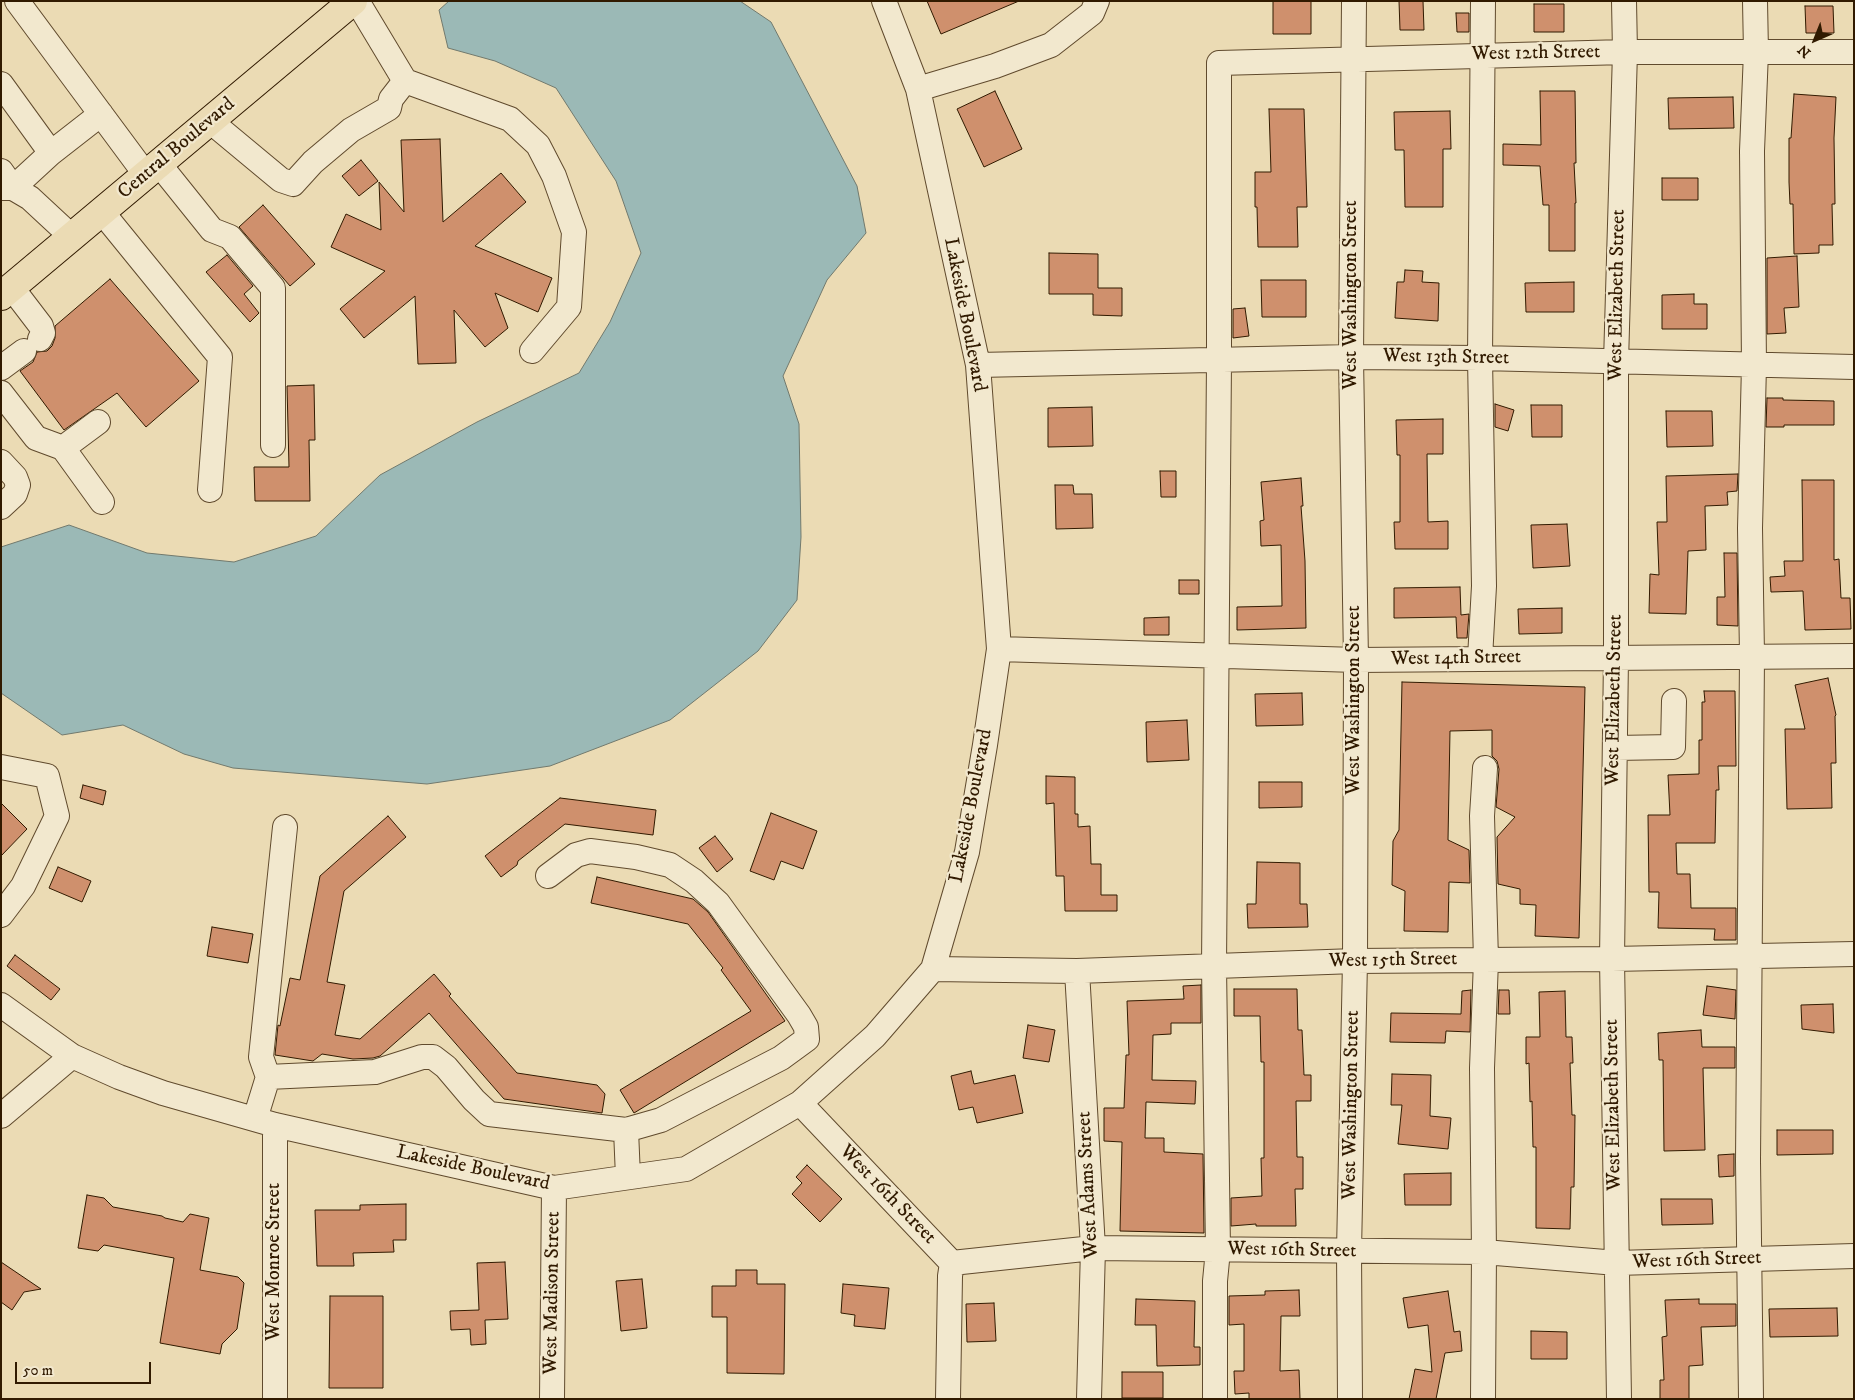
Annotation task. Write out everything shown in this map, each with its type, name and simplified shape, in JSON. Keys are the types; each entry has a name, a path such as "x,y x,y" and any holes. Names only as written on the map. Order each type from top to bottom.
{"main road":[{"name":"Central Boulevard","path":"7,292 353,1"}],"street":[{"path":"1,6 8,1"},
{"path":"17,1 101,114 152,170 212,230 230,237 273,288 272,444"},
{"path":"357,1 405,81 510,120 538,145 554,176 574,232 569,307 532,351"},
{"name":"Lakeside Boulevard","path":"1,1005 72,1056 119,1077 163,1093 265,1122 554,1188 686,1169 800,1103 874,1036 933,968 967,852 986,744 999,649 978,365 918,89 884,1"},
{"path":"918,89 995,66 1051,45 1092,13 1097,1"},
{"name":"West Washington Street","path":"1350,1399 1349,1251 1355,961 1356,660 1351,357 1354,1"},
{"path":"1480,658 1484,586 1480,358 1483,1"},
{"name":"West Elizabeth Street","path":"1619,1399 1612,959 1616,657 1616,362 1625,52 1624,1"},
{"path":"1751,1399 1748,1151 1752,656 1750,528 1754,365 1752,150 1756,52 1755,1"},
{"name":"West 12th Street","path":"1219,361 1219,63 1625,52 1854,52"},
{"path":"210,121 281,180 293,184 313,162 351,130 389,108 391,99 405,81"},
{"path":"1,84 51,153"},
{"path":"72,237 30,198 5,182 51,153 101,114"},
{"path":"102,212 220,357 210,490"},
{"path":"1,368 32,345 43,334 40,326 7,292"},
{"name":"West 13th Street","path":"978,365 1351,357 1480,358 1854,367"},
{"path":"1215,1399 1215,1280 1218,1250 1214,966 1219,361"},
{"path":"1,393 36,438 63,448 102,502"},
{"path":"63,448 98,422"},
{"path":"1,462 15,477 18,485 15,494 1,507"},
{"name":"West 14th Street","path":"999,649 1356,660 1854,656"},
{"path":"1615,748 1673,747 1674,701"},
{"path":"1,768 47,776 57,816 23,886 1,915"},
{"path":"1482,1399 1484,1252 1482,1068 1486,960 1482,816 1485,768"},
{"path":"285,827 261,1057 268,1077 375,1072 422,1056 433,1057 446,1067 488,1114 626,1130 661,1120 781,1058 807,1038 806,1027 799,1015 718,903 694,881 670,865 636,857 590,851 576,855 548,876"},
{"name":"West 15th Street","path":"933,968 1077,971 1355,961 1612,959 1854,954"},
{"name":"West Adams Street","path":"1077,971 1093,1248 1089,1399"},
{"path":"1,1116 72,1056"},
{"name":"West Monroe Street","path":"268,1077 265,1122 275,1399"},
{"name":"West 16th Street","path":"800,1103 952,1263 1093,1248 1484,1252 1617,1263 1854,1256"},
{"path":"626,1130 628,1178"},
{"name":"West Madison Street","path":"552,1399 554,1188"},
{"path":"948,1399 950,1276 952,1263"}],"water":[{"path":"449,1 740,1 771,22 857,186 866,233 827,280 783,376 799,424 801,537 797,600 758,651 670,720 550,766 427,784 233,768 184,754 123,725 62,735 1,693 1,547 69,525 147,553 234,562 316,536 380,475 477,422 579,373 610,322 641,253 616,181 556,88 495,61 448,48 439,10"}],"building":[{"path":"927,1 1019,1 941,34"},
{"path":"1273,1 1311,1 1311,34 1273,34"},
{"path":"1399,1 1423,1 1424,30 1400,30"},
{"path":"1534,4 1564,4 1564,32 1534,32"},
{"path":"1805,6 1833,6 1834,33 1806,33"},
{"path":"1456,13 1469,13 1469,32 1457,32"},
{"path":"995,91 1022,149 984,167 957,109"},
{"path":"1540,91 1575,91 1575,251 1549,251 1549,205 1543,205 1540,166 1503,165 1503,144 1541,145"},
{"path":"1794,94 1836,97 1834,138 1835,204 1832,204 1833,245 1819,245 1819,253 1794,254 1793,204 1790,204 1789,182 1789,138 1791,138"},
{"path":"1733,97 1734,128 1669,129 1668,98"},
{"path":"1269,109 1304,109 1307,207 1297,207 1298,247 1258,247 1255,172 1271,172"},
{"path":"1450,111 1451,149 1443,149 1443,207 1405,207 1404,150 1395,150 1394,112"},
{"path":"440,139 443,222 501,173 526,202 475,246 552,278 538,312 495,293 508,328 485,347 454,310 456,363 418,364 415,296 364,338 340,309 385,271 331,247 346,214 381,230 379,182 404,212 401,140"},
{"path":"361,160 378,181 359,196 342,176"},
{"path":"1662,178 1698,178 1698,200 1662,200"},
{"path":"263,205 315,264 290,286 239,227"},
{"path":"1049,253 1098,254 1098,288 1122,288 1122,316 1093,315 1093,294 1049,294"},
{"path":"227,255 253,286 244,294 259,313 250,322 206,272"},
{"path":"1797,256 1799,307 1784,308 1786,333 1767,334 1767,258"},
{"path":"1405,270 1423,271 1422,282 1439,283 1438,321 1395,318 1397,282 1404,282"},
{"path":"110,279 199,381 146,427 117,393 64,430 20,371 33,362 37,352 47,351 52,346 55,338 55,326"},
{"path":"1261,280 1306,280 1306,317 1262,317"},
{"path":"1574,282 1574,312 1526,312 1525,283"},
{"path":"1694,294 1694,304 1707,304 1707,329 1662,329 1662,295"},
{"path":"1245,308 1249,336 1233,338 1233,309"},
{"path":"314,385 315,440 309,440 310,501 255,501 254,467 289,467 287,386"},
{"path":"1767,398 1834,401 1834,425 1766,427"},
{"path":"1495,404 1514,410 1508,431 1495,427"},
{"path":"1531,405 1562,405 1562,437 1532,437"},
{"path":"1092,407 1093,446 1048,447 1048,408"},
{"path":"1666,411 1712,411 1713,446 1667,447"},
{"path":"1443,419 1443,454 1427,454 1428,522 1448,521 1448,549 1395,549 1394,522 1400,522 1400,455 1397,455 1396,420"},
{"path":"1160,471 1176,471 1176,497 1161,497"},
{"path":"1738,474 1737,491 1727,492 1728,505 1705,506 1706,550 1688,551 1686,614 1649,613 1650,574 1659,575 1657,522 1667,522 1666,476"},
{"path":"1301,478 1306,628 1237,630 1237,607 1282,606 1281,545 1261,546 1260,521 1264,520 1261,482"},
{"path":"1802,480 1834,480 1834,560 1839,559 1841,598 1850,598 1851,629 1805,630 1803,591 1771,592 1770,577 1785,576 1784,561 1803,561"},
{"path":"1055,485 1073,485 1074,494 1092,494 1093,528 1056,529"},
{"path":"1567,524 1570,566 1533,568 1531,525"},
{"path":"1724,553 1737,553 1738,626 1717,625 1717,597 1725,597"},
{"path":"1179,580 1199,580 1199,594 1179,594"},
{"path":"1460,587 1461,615 1469,614 1467,638 1457,638 1456,617 1394,618 1394,588"},
{"path":"1562,608 1562,633 1519,634 1518,609"},
{"path":"1169,617 1169,635 1144,635 1144,618"},
{"path":"1828,678 1836,715 1836,763 1831,763 1832,808 1787,809 1785,729 1805,729 1795,685"},
{"path":"1402,682 1585,687 1579,938 1535,936 1536,905 1520,904 1520,889 1498,884 1497,837 1515,817 1496,807 1499,769 1497,761 1492,756 1492,730 1450,731 1448,840 1469,850 1470,883 1449,882 1448,932 1404,931 1405,891 1392,885 1393,841 1399,830"},
{"path":"1704,691 1735,691 1736,766 1718,766 1719,790 1716,790 1715,843 1676,843 1677,874 1690,874 1691,908 1736,908 1736,940 1714,940 1715,929 1658,928 1659,892 1649,892 1648,815 1670,815 1668,775 1699,774 1699,740 1702,740 1702,702 1705,702"},
{"path":"1302,693 1303,725 1256,726 1255,694"},
{"path":"1187,720 1189,760 1147,762 1146,722"},
{"path":"1046,776 1075,777 1075,814 1078,814 1078,827 1090,826 1091,864 1101,864 1101,895 1117,895 1117,911 1065,911 1064,876 1056,876 1054,803 1046,804"},
{"path":"1259,782 1302,782 1302,807 1259,808"},
{"path":"83,785 106,791 103,805 80,798"},
{"path":"560,798 656,810 653,835 565,824 501,877 485,856"},
{"path":"1,803 27,829 1,856"},
{"path":"771,813 817,831 803,869 781,861 774,880 750,871"},
{"path":"388,816 406,837 344,891 327,982 345,985 335,1035 360,1039 434,974 451,994 449,996 517,1073 597,1085 605,1094 602,1113 504,1099 429,1013 380,1056 373,1058 353,1059 322,1054 313,1061 275,1055 278,1025 280,1026 290,978 300,980 320,876"},
{"path":"715,836 733,859 717,872 699,848"},
{"path":"1257,862 1300,863 1300,904 1307,904 1308,927 1248,928 1247,904 1256,904"},
{"path":"58,867 91,881 82,902 49,888"},
{"path":"597,877 693,899 708,912 785,1021 634,1113 620,1090 751,1011 721,970 723,968 688,924 591,903"},
{"path":"212,927 253,934 248,963 207,956"},
{"path":"15,955 60,989 51,1000 7,966"},
{"path":"1201,985 1201,1023 1171,1023 1171,1034 1153,1035 1152,1080 1196,1081 1195,1104 1146,1102 1145,1138 1164,1138 1164,1152 1203,1154 1204,1233 1120,1231 1122,1142 1104,1141 1104,1108 1124,1108 1126,1055 1129,1055 1127,1001 1184,999 1183,986"},
{"path":"1707,986 1736,990 1735,1019 1703,1015"},
{"path":"1234,989 1297,989 1298,1030 1302,1030 1304,1075 1311,1075 1311,1101 1296,1101 1297,1157 1303,1157 1303,1189 1295,1189 1296,1226 1256,1226 1256,1224 1231,1226 1231,1198 1262,1196 1261,1158 1264,1158 1264,1062 1261,1062 1260,1016 1234,1016"},
{"path":"1471,990 1470,1032 1446,1031 1445,1043 1390,1042 1391,1013 1461,1014 1462,991"},
{"path":"1499,990 1509,990 1510,1014 1498,1014"},
{"path":"1565,991 1566,1037 1572,1037 1573,1063 1570,1063 1572,1115 1575,1115 1574,1187 1571,1187 1570,1229 1536,1228 1536,1147 1533,1147 1532,1101 1530,1102 1529,1063 1526,1064 1526,1037 1540,1037 1539,992"},
{"path":"1833,1004 1834,1033 1802,1029 1801,1005"},
{"path":"1028,1025 1055,1030 1049,1062 1023,1058"},
{"path":"1701,1030 1702,1047 1735,1047 1735,1068 1703,1068 1705,1150 1664,1151 1663,1060 1659,1060 1658,1033"},
{"path":"971,1071 974,1084 1015,1075 1023,1113 977,1123 973,1107 959,1110 951,1076"},
{"path":"1392,1074 1431,1075 1430,1116 1451,1118 1448,1149 1398,1144 1402,1105 1391,1105"},
{"path":"1777,1130 1833,1130 1833,1154 1777,1155"},
{"path":"1734,1154 1734,1176 1719,1177 1718,1155"},
{"path":"807,1165 842,1199 820,1222 792,1194 802,1183 796,1177"},
{"path":"1451,1173 1451,1205 1405,1205 1404,1174"},
{"path":"87,1195 104,1198 113,1207 183,1222 190,1214 209,1218 200,1270 238,1277 244,1283 237,1329 222,1344 220,1354 160,1343 174,1258 104,1245 98,1251 78,1248"},
{"path":"1661,1199 1712,1199 1713,1224 1662,1225"},
{"path":"406,1204 406,1240 393,1240 394,1252 353,1253 354,1266 317,1266 315,1210 360,1210 360,1205"},
{"path":"1,1262 41,1289 24,1292 12,1310 1,1302"},
{"path":"505,1262 508,1319 485,1320 486,1344 471,1345 470,1329 451,1330 450,1311 479,1310 477,1263"},
{"path":"736,1270 757,1270 757,1284 785,1284 784,1374 727,1373 727,1317 712,1317 712,1286 736,1286"},
{"path":"642,1279 647,1328 621,1331 616,1281"},
{"path":"843,1284 889,1288 885,1329 854,1326 855,1315 841,1313"},
{"path":"1299,1290 1300,1316 1281,1316 1280,1371 1299,1370 1300,1399 1249,1399 1249,1393 1235,1394 1234,1371 1244,1371 1244,1324 1229,1325 1229,1296 1265,1295 1265,1291"},
{"path":"1448,1291 1454,1332 1460,1331 1462,1351 1445,1353 1436,1399 1409,1399 1415,1369 1432,1372 1428,1325 1408,1328 1403,1298"},
{"path":"330,1296 383,1296 383,1388 329,1388"},
{"path":"1136,1299 1195,1301 1194,1347 1200,1347 1200,1365 1157,1366 1156,1325 1135,1325"},
{"path":"1699,1299 1699,1304 1736,1304 1736,1326 1701,1327 1703,1365 1689,1366 1689,1399 1660,1399 1660,1380 1664,1380 1662,1337 1667,1336 1665,1300"},
{"path":"994,1303 996,1341 967,1342 966,1304"},
{"path":"1837,1308 1838,1336 1770,1337 1769,1309"},
{"path":"1531,1331 1567,1332 1567,1359 1531,1359"},
{"path":"1122,1372 1163,1372 1163,1398 1122,1398"}]}
